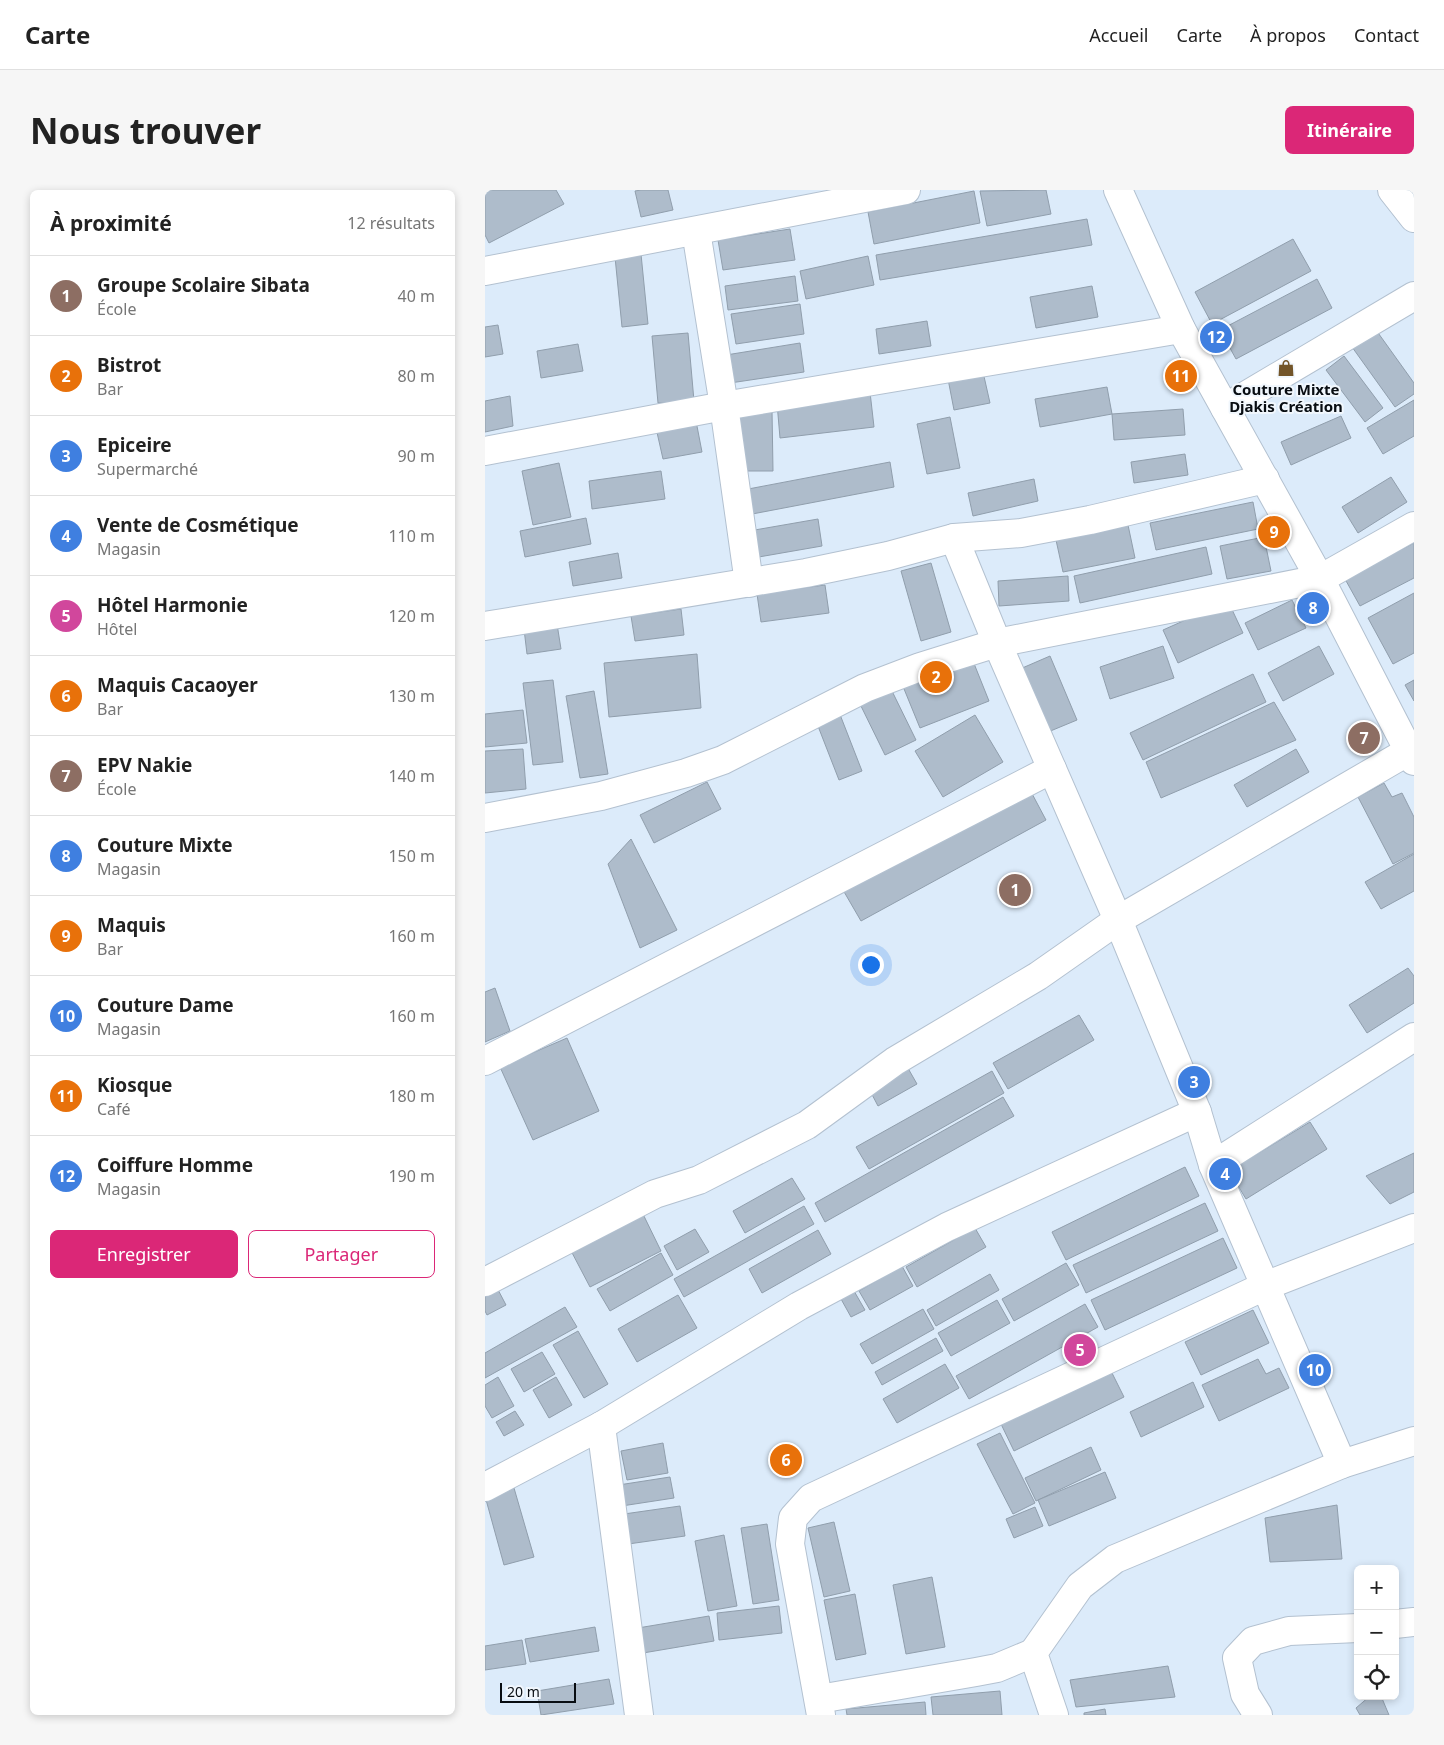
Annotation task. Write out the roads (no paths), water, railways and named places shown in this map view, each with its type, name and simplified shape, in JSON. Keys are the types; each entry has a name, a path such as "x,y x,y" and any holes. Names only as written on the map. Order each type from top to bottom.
{"street":[{"path":"485,271 906,190"},
{"path":"485,1282 655,1194 699,1180 807,1125 895,1061 1038,976 1118,920 1412,753 1320,579 1181,329 1118,190"},
{"path":"1393,190 1414,218"},
{"path":"696,231 724,406 749,583"},
{"path":"1225,408 1414,296"},
{"path":"485,451 724,406 1181,329"},
{"path":"485,626 749,583 888,556 954,538 1021,533 1082,522 1265,479"},
{"path":"485,818 548,808 686,773 723,760 865,688 920,667 997,642 1320,579 1414,526"},
{"path":"954,538 997,642 1118,920 1197,1112 1213,1165 1343,1464"},
{"path":"485,1062 1052,769"},
{"path":"1213,1165 1414,1037"},
{"path":"485,1487 601,1426 816,1296 947,1227 1197,1112"},
{"path":"1414,1228 1265,1286 811,1498 793,1518 790,1544 820,1707 997,1668 1033,1653 1080,1586 1115,1559 1343,1464 1414,1440"},
{"path":"601,1426 639,1715"},
{"path":"1399,1624 1414,1622"},
{"path":"1258,1715 1245,1694 1237,1658 1253,1641 1289,1631 1354,1628"},
{"path":"1033,1653 1054,1715"}],"place":[{"name":"Coiffure Homme","path":"1216,337"},
{"name":"Couture Mixte Djakis Création","path":"1286,368"},
{"name":"Kiosque","path":"1181,376"},
{"name":"Maquis","path":"1274,532"},
{"name":"Couture Mixte","path":"1313,608"},
{"name":"Bistrot","path":"936,677"},
{"name":"EPV Nakie","path":"1364,738"},
{"name":"Groupe Scolaire Sibata","path":"1015,890"},
{"name":"Epiceire","path":"1194,1082"},
{"name":"Vente de Cosmétique","path":"1225,1174"},
{"name":"Hôtel Harmonie","path":"1080,1350"},
{"name":"Couture Dame","path":"1315,1370"},
{"name":"Maquis Cacaoyer","path":"786,1460"}]}
